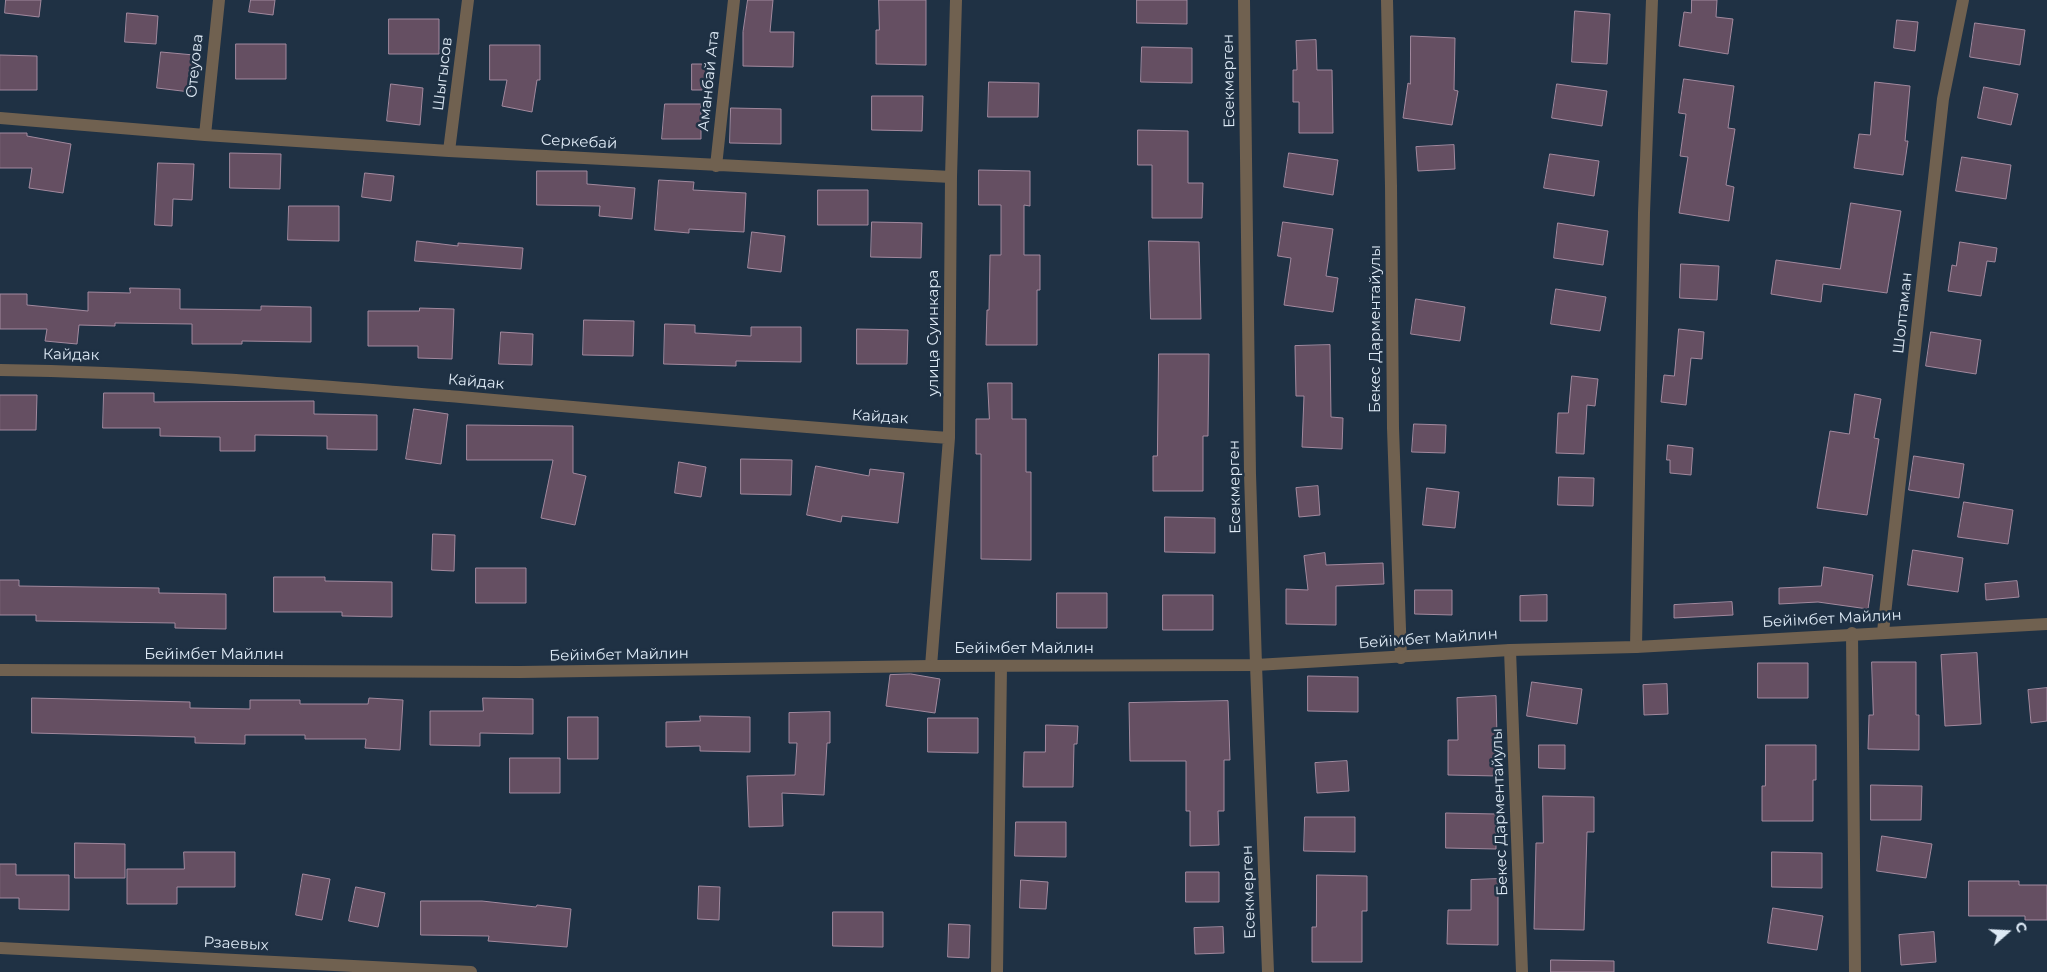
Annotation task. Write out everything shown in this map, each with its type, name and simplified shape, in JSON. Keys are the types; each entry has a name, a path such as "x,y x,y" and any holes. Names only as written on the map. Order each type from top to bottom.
{"street":[{"name":"Отеуова","path":"205,135 219,0"},
{"name":"Шыгысов","path":"449,151 468,0"},
{"name":"Аманбай Ата","path":"716,166 734,0"},
{"name":"улица Суинкара","path":"932,666 949,438 951,178 956,0"},
{"name":"Eсекмерген","path":"1244,0 1250,474 1268,972"},
{"name":"Бекес Дарментайулы","path":"1387,0 1393,428 1401,658"},
{"path":"1636,646 1644,214 1652,0"},
{"name":"Шолтаман","path":"1883,632 1943,99 1963,0"},
{"name":"Серкебай","path":"0,118 205,135 449,151 951,178"},
{"name":"Кайдак","path":"0,370 84,371 296,384 784,426 949,438"},
{"name":"Бейімбет Майлин","path":"0,670 520,672 932,666 1256,665 1401,658 1510,650 1636,646 2047,624"},
{"path":"1852,633 1855,972"},
{"name":"Бекес Дарментайулы","path":"1510,650 1522,972"},
{"path":"998,972 1001,666"},
{"name":"Рзаевых","path":"0,948 471,972"}],"building":[{"path":"6,0 41,0 39,17 5,13"},
{"path":"251,0 275,0 273,15 249,12"},
{"path":"748,0 773,0 770,32 794,32 793,67 743,66 743,32"},
{"path":"879,0 926,0 926,65 876,64 876,30 879,30"},
{"path":"1137,0 1187,0 1187,24 1137,23"},
{"path":"1692,0 1717,0 1716,17 1733,19 1728,54 1679,46 1684,12 1691,13"},
{"path":"1575,11 1610,14 1607,64 1572,62"},
{"path":"127,13 158,16 156,44 125,42"},
{"path":"389,19 439,19 439,54 389,54"},
{"path":"1897,20 1918,22 1915,51 1894,48"},
{"path":"1975,23 2025,30 2020,65 1970,57"},
{"path":"1411,36 1455,38 1454,90 1458,91 1452,125 1403,118 1408,83 1410,84"},
{"path":"1316,40 1317,70 1332,70 1333,133 1299,133 1299,102 1293,102 1293,70 1297,70 1296,41"},
{"path":"236,44 286,44 286,79 236,79"},
{"path":"490,45 540,45 540,80 537,80 532,112 502,106 507,80 490,80"},
{"path":"1142,47 1192,48 1192,83 1141,82"},
{"path":"161,52 194,55 190,92 157,88"},
{"path":"0,55 37,56 37,90 0,90"},
{"path":"692,64 707,64 707,90 692,90"},
{"path":"1684,79 1734,86 1728,128 1735,129 1726,185 1734,187 1729,221 1679,213 1688,157 1680,156 1686,114 1679,113"},
{"path":"989,82 1039,83 1038,117 988,117"},
{"path":"1875,82 1910,86 1905,141 1908,141 1903,175 1854,168 1859,134 1870,135"},
{"path":"391,84 423,88 420,125 387,121"},
{"path":"1557,84 1607,91 1602,126 1552,118"},
{"path":"1984,87 2018,94 2011,125 1978,118"},
{"path":"872,96 923,96 922,131 872,130"},
{"path":"665,104 701,104 701,139 662,139"},
{"path":"731,108 781,109 781,144 730,143"},
{"path":"1138,130 1188,131 1188,183 1203,183 1202,218 1152,218 1152,165 1138,165"},
{"path":"0,133 27,133 27,136 71,144 63,193 29,188 32,168 0,168"},
{"path":"1454,145 1455,169 1418,171 1416,147"},
{"path":"230,153 281,154 280,189 230,188"},
{"path":"1289,153 1338,160 1333,195 1284,187"},
{"path":"1550,154 1599,161 1594,196 1544,188"},
{"path":"1962,157 2011,165 2006,199 1956,191"},
{"path":"158,163 194,164 192,200 173,199 172,226 155,225"},
{"path":"979,170 1030,171 1030,206 1024,205 1024,255 1040,255 1040,290 1037,290 1037,345 986,345 990,255 1001,255 1001,205 979,205"},
{"path":"537,171 587,171 587,184 635,188 632,219 599,216 600,206 537,205"},
{"path":"365,173 394,176 391,201 362,197"},
{"path":"659,180 694,182 693,190 746,193 744,232 689,229 689,233 655,230"},
{"path":"818,190 868,190 868,225 818,225"},
{"path":"1851,203 1901,211 1887,293 1823,284 1821,302 1771,294 1776,260 1840,269"},
{"path":"289,206 339,206 339,241 288,240"},
{"path":"872,222 922,223 921,258 871,257"},
{"path":"1283,222 1333,229 1326,276 1338,278 1333,312 1284,305 1291,258 1278,256"},
{"path":"1558,223 1608,231 1603,265 1554,258"},
{"path":"752,232 785,236 781,272 748,268"},
{"path":"417,241 458,246 458,243 523,248 521,269 415,261"},
{"path":"1149,241 1199,242 1201,319 1151,319"},
{"path":"1960,242 1997,248 1995,262 1987,261 1981,296 1948,291 1952,265 1956,266"},
{"path":"1681,264 1719,266 1717,300 1680,298"},
{"path":"130,288 180,289 180,309 261,310 261,306 311,307 311,342 242,341 242,344 192,344 192,324 115,323 115,326 79,325 77,344 45,341 47,329 0,329 0,294 27,294 27,305 88,311 88,292 130,293"},
{"path":"1556,289 1606,297 1600,331 1551,324"},
{"path":"1416,299 1465,307 1460,341 1411,334"},
{"path":"420,308 454,309 452,359 418,358 418,346 368,346 368,311 419,311"},
{"path":"584,320 634,321 633,356 583,355"},
{"path":"665,324 695,325 695,333 751,336 751,327 801,327 801,362 736,361 736,366 664,364"},
{"path":"857,329 908,330 907,364 857,364"},
{"path":"1679,329 1704,332 1702,359 1691,358 1686,405 1661,402 1664,375 1674,376"},
{"path":"501,332 533,334 532,365 499,364"},
{"path":"1931,332 1981,340 1976,374 1926,366"},
{"path":"1330,345 1331,417 1343,418 1342,449 1302,447 1304,396 1296,396 1295,346"},
{"path":"1159,354 1209,354 1208,436 1203,436 1203,491 1153,491 1153,456 1157,456"},
{"path":"1572,376 1598,379 1595,406 1587,405 1584,454 1556,453 1558,413 1568,413"},
{"path":"988,383 1012,383 1012,419 1026,419 1026,472 1031,472 1031,560 981,559 981,454 976,454 976,419 989,419"},
{"path":"104,393 154,393 154,402 314,401 314,414 377,415 377,450 327,449 327,436 255,435 255,451 220,451 220,437 160,436 160,428 103,428"},
{"path":"1855,394 1881,399 1874,438 1879,439 1867,515 1817,508 1830,431 1849,434"},
{"path":"0,395 37,395 36,430 0,430"},
{"path":"414,409 448,414 441,464 406,459"},
{"path":"1414,424 1446,425 1445,453 1412,452"},
{"path":"467,425 573,426 573,473 586,476 575,525 541,518 553,460 467,460"},
{"path":"1668,445 1693,448 1691,475 1670,473 1670,460 1667,460"},
{"path":"1914,456 1964,464 1959,498 1909,490"},
{"path":"741,459 792,460 791,495 741,494"},
{"path":"679,462 706,467 701,497 675,493"},
{"path":"816,466 869,476 870,469 904,473 898,523 842,516 841,522 807,515"},
{"path":"1559,477 1594,478 1593,506 1558,505"},
{"path":"1318,486 1320,515 1299,517 1296,488"},
{"path":"1427,488 1459,492 1455,528 1423,525"},
{"path":"1964,502 2013,510 2008,544 1958,537"},
{"path":"1165,517 1215,518 1215,553 1165,552"},
{"path":"433,534 455,535 454,571 432,570"},
{"path":"1913,550 1963,558 1958,592 1908,585"},
{"path":"1325,553 1326,565 1383,563 1384,584 1336,586 1336,625 1286,624 1286,589 1308,590 1304,556"},
{"path":"1824,567 1873,575 1868,609 1818,602 1779,604 1779,588 1821,586"},
{"path":"476,568 526,568 526,603 476,603"},
{"path":"274,577 325,577 325,581 392,582 392,617 342,616 342,612 274,612"},
{"path":"0,580 19,580 19,586 159,588 159,593 226,594 226,629 175,628 175,623 36,621 36,615 0,615"},
{"path":"2017,581 2019,597 1986,600 1985,584"},
{"path":"1415,590 1452,590 1452,615 1415,614"},
{"path":"1057,593 1107,593 1107,628 1057,628"},
{"path":"1163,595 1213,595 1213,630 1163,630"},
{"path":"1547,595 1547,621 1520,621 1520,596"},
{"path":"1732,602 1733,615 1674,618 1674,605"},
{"path":"1977,653 1981,724 1945,726 1941,655"},
{"path":"1872,662 1916,662 1916,715 1919,715 1919,750 1868,749 1869,715 1873,715"},
{"path":"1758,663 1808,663 1808,698 1758,698"},
{"path":"911,674 940,679 935,713 886,706 890,675"},
{"path":"1308,676 1358,677 1358,712 1308,711"},
{"path":"1532,682 1582,689 1577,724 1527,716"},
{"path":"1667,684 1668,714 1644,715 1643,685"},
{"path":"2047,688 2047,721 2031,723 2028,690"},
{"path":"1496,696 1498,776 1448,775 1448,740 1458,740 1457,698"},
{"path":"32,698 190,702 190,708 250,709 250,700 300,700 300,704 368,704 369,698 403,700 400,750 365,748 366,739 305,739 305,735 245,735 245,744 195,743 195,737 32,733"},
{"path":"483,698 533,699 533,734 480,733 480,746 430,745 430,711 483,711"},
{"path":"1228,701 1230,760 1224,760 1224,811 1218,811 1219,845 1190,846 1190,811 1186,811 1186,761 1130,761 1129,703"},
{"path":"830,712 830,743 827,743 824,795 782,793 783,826 749,827 747,776 795,775 797,743 789,743 789,713"},
{"path":"700,716 750,717 750,752 700,751 700,746 666,747 666,722 700,721"},
{"path":"568,717 598,717 598,759 568,759"},
{"path":"928,718 978,718 978,753 928,752"},
{"path":"1046,725 1078,726 1077,744 1074,744 1073,787 1023,787 1024,752 1045,752"},
{"path":"1539,745 1565,745 1565,769 1539,768"},
{"path":"1766,745 1816,745 1816,780 1813,780 1813,821 1762,821 1762,786 1765,786"},
{"path":"510,758 560,758 560,793 510,793"},
{"path":"1347,761 1349,791 1317,793 1315,763"},
{"path":"1871,785 1922,786 1921,820 1871,820"},
{"path":"1543,796 1594,797 1594,832 1587,832 1584,930 1534,929 1536,843 1543,843"},
{"path":"1446,813 1496,814 1496,849 1446,848"},
{"path":"1305,817 1355,817 1355,852 1304,851"},
{"path":"1016,822 1066,822 1066,857 1015,856"},
{"path":"1882,836 1932,844 1926,878 1877,871"},
{"path":"75,843 125,844 125,878 75,878"},
{"path":"184,852 235,852 235,887 177,887 177,904 127,904 127,869 184,869"},
{"path":"1772,852 1822,853 1822,888 1772,887"},
{"path":"0,864 16,864 16,875 69,875 69,910 19,909 19,898 0,898"},
{"path":"1186,872 1219,872 1219,902 1186,902"},
{"path":"303,874 330,879 322,920 296,915"},
{"path":"1317,875 1367,876 1367,911 1362,911 1362,962 1312,962 1312,927 1316,927"},
{"path":"1498,879 1498,945 1447,944 1448,910 1471,910 1471,880"},
{"path":"1021,880 1048,882 1046,909 1020,908"},
{"path":"1969,881 2019,881 2019,885 2047,885 2047,920 2025,920 2025,916 1969,916"},
{"path":"699,886 720,887 719,920 698,919"},
{"path":"356,887 385,893 378,927 349,921"},
{"path":"421,901 482,901 571,909 567,947 488,941 489,936 421,935"},
{"path":"1773,908 1823,916 1817,950 1768,943"},
{"path":"833,912 883,912 883,947 833,946"},
{"path":"949,924 970,925 969,958 948,957"},
{"path":"1223,927 1224,953 1195,954 1194,928"},
{"path":"1934,932 1936,962 1901,965 1899,935"},
{"path":"1551,960 1614,961 1614,972 1551,972"}]}
